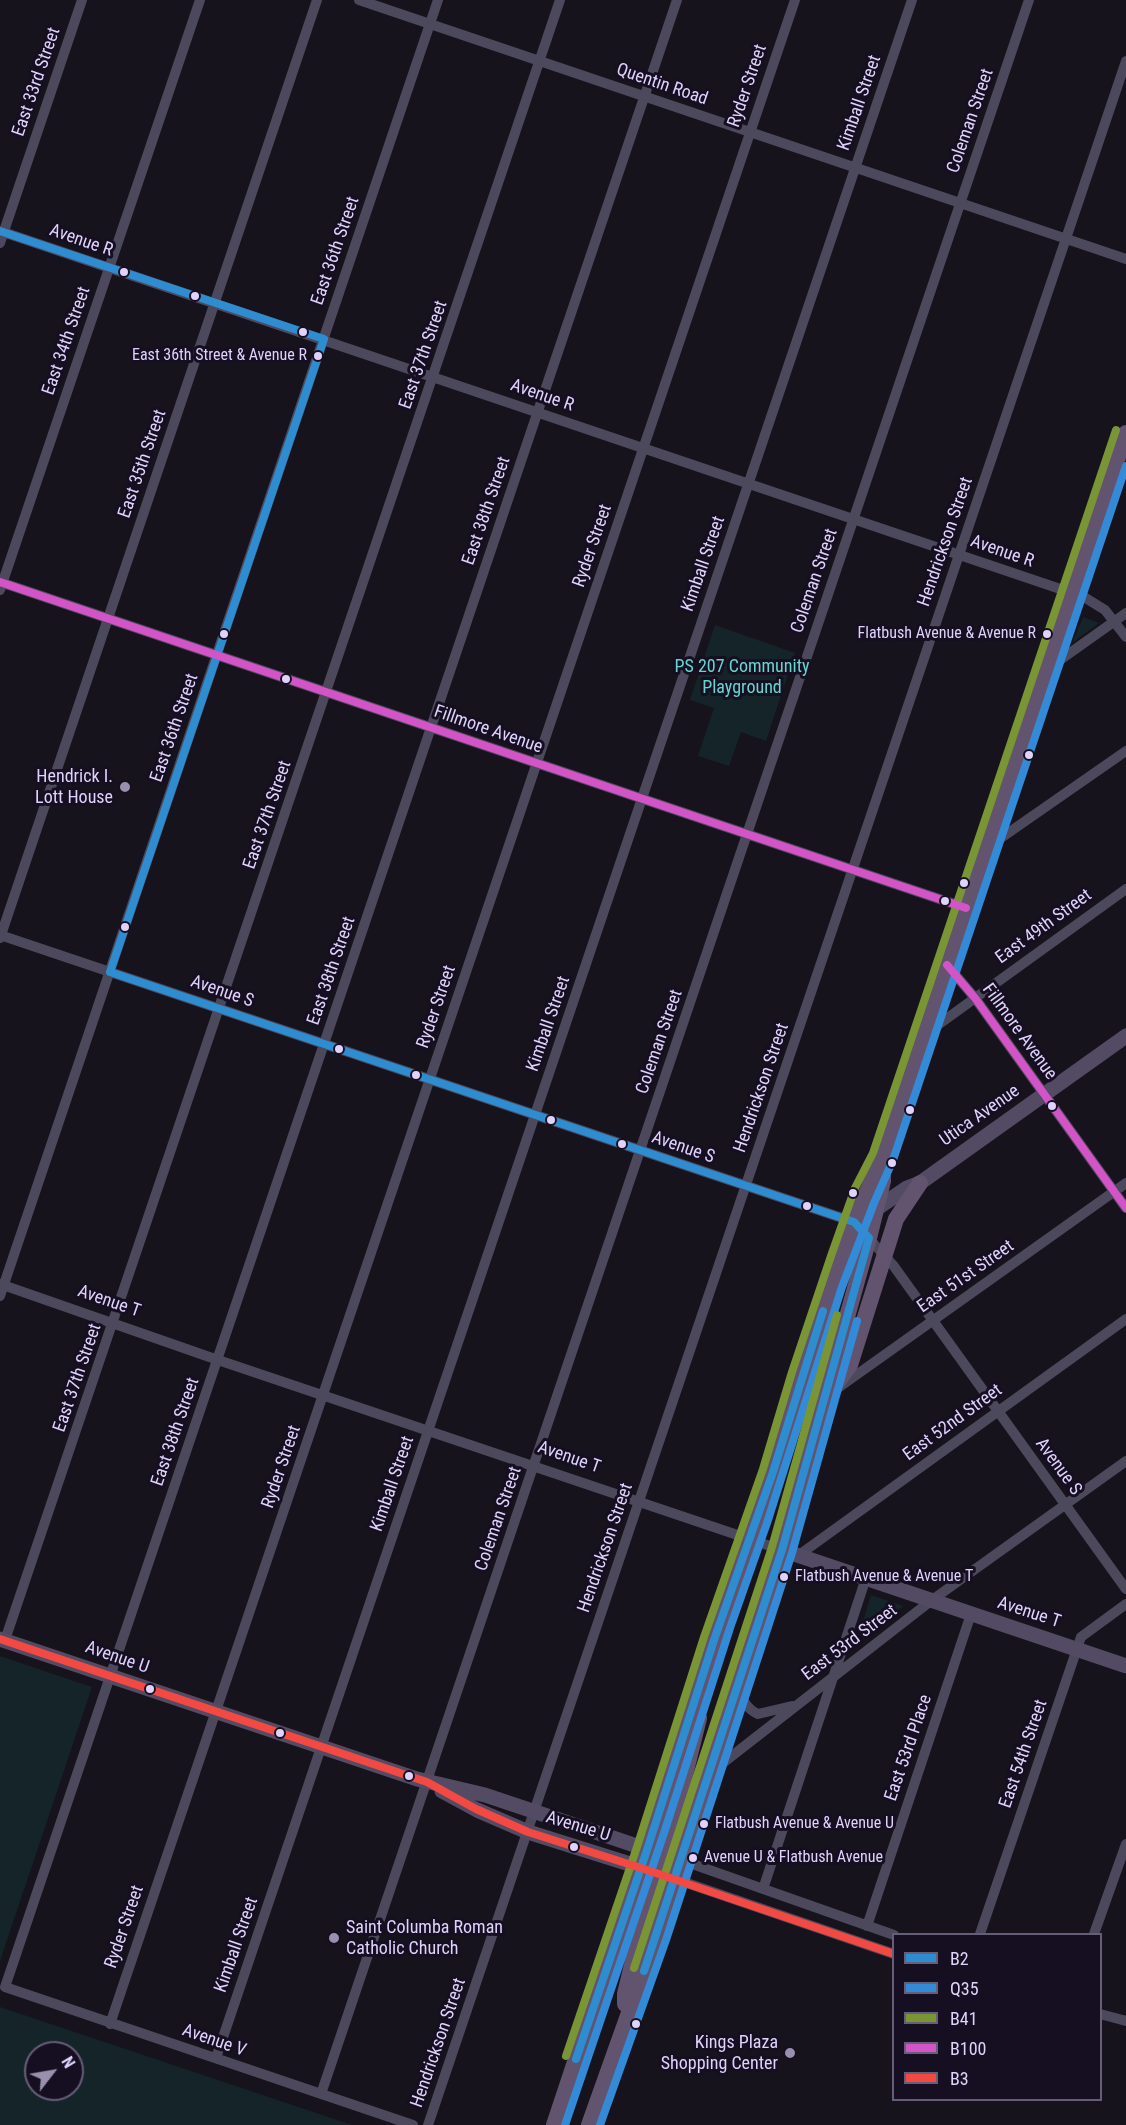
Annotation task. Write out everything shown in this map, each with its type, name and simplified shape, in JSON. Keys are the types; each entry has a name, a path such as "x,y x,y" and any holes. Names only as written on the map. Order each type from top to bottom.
{"main road":[{"path":"554,2125 773,1472 802,1375 854,1222 865,1192 883,1157 1072,594 1120,468 1126,433"},
{"name":"Utica Avenue","path":"854,1222 907,1188 920,1183 1126,1036"},
{"path":"589,2125 675,1879 782,1550 877,1208 883,1181 883,1157"},
{"path":"825,1397 850,1365 896,1219 920,1183"},
{"name":"Avenue T","path":"782,1550 1126,1666"},
{"name":"Avenue U","path":"3,1640 427,1782 485,1795 681,1860"},
{"path":"675,1879 669,1871 663,1847 680,1796 699,1722 699,1687"},
{"name":"Avenue U","path":"427,1782 477,1810 528,1832 675,1879"},
{"path":"625,2026 625,1994 639,1936 657,1885 658,1874 647,1850"}],"street":[{"name":"East 33rd Street","path":"1,235 82,0"},
{"name":"East 34th Street","path":"1,585 200,0"},
{"name":"East 35th Street","path":"0,936 317,0"},
{"name":"Quentin Road","path":"358,0 1126,259"},
{"name":"East 36th Street","path":"1,1289 438,0"},
{"name":"East 37th Street","path":"3,1640 220,1009 560,0"},
{"name":"East 38th Street","path":"5,1987 677,0"},
{"name":"Ryder Street","path":"110,2024 795,0"},
{"name":"Kimball Street","path":"216,2058 912,0"},
{"name":"Coleman Street","path":"321,2094 1029,0"},
{"name":"Hendrickson Street","path":"428,2125 1126,62"},
{"name":"Avenue R","path":"1,235 109,267 324,339 1095,602 1115,621 1126,637"},
{"name":"Fillmore Avenue","path":"1,585 966,908"},
{"path":"1046,670 1126,613"},
{"path":"985,849 1126,751"},
{"name":"East 49th Street","path":"924,1035 1126,889"},
{"name":"Avenue S","path":"0,936 854,1222 884,1254 934,1321 1126,1589"},
{"name":"Fillmore Avenue","path":"946,965 975,998 1126,1208"},
{"name":"East 51st Street","path":"825,1397 1126,1183"},
{"name":"Avenue T","path":"1,1289 113,1324 782,1550"},
{"name":"East 52nd Street","path":"799,1555 1126,1319"},
{"name":"East 53rd Street","path":"710,1774 932,1600 1126,1461"},
{"path":"763,1889 866,1578"},
{"name":"East 54th Street","path":"981,1933 1081,1637 1126,1604"},
{"name":"East 53rd Place","path":"867,1926 971,1614"},
{"name":"East 53rd Street","path":"741,1673 740,1694 749,1709 758,1714 798,1704"},
{"path":"1095,1933 1126,1844"},
{"name":"Avenue U","path":"681,1860 892,1934"},
{"name":"Avenue U","path":"675,1879 892,1953"},
{"name":"Avenue V","path":"5,1987 413,2125"},
{"path":"1102,2014 1126,2021"}],"green space":[{"path":"1083,617 1099,623 1072,643"},
{"name":"PS 207 Community Playground","path":"715,625 795,653 766,741 741,732 729,766 698,756 714,708 690,700"},
{"path":"871,1595 903,1606 866,1635 860,1631"},
{"path":"0,1656 92,1687 0,1961"},
{"path":"0,2007 352,2125 0,2125"}],"transit line":[{"name":"B2","path":"0,231 324,339"},
{"name":"B2","path":"110,972 324,339"},
{"name":"B41","path":"566,2056 637,1847 704,1637 763,1469 792,1372 831,1256 855,1188 873,1153 1116,430"},
{"name":"Q35","path":"565,2125 767,1523 842,1287 893,1160 1126,466"},
{"name":"B100","path":"0,582 966,908"},
{"name":"B100","path":"947,965 975,998 1126,1208"},
{"name":"B2","path":"110,972 854,1222 869,1238 782,1550 644,1971"},
{"name":"B2","path":"576,2059 647,1850 714,1640 773,1472 823,1311"},
{"name":"B41","path":"634,1968 772,1547 837,1315"},
{"name":"Q35","path":"600,2125 666,1940 792,1553 857,1321"},
{"name":"B3","path":"0,1639 427,1782 476,1809 528,1832 892,1953"}],"place":[{"name":"East 36th Street & Avenue R","path":"318,356"},
{"name":"Flatbush Avenue & Avenue R","path":"1047,634"},
{"name":"Hendrick I. Lott House","path":"125,787"},
{"name":"Flatbush Avenue & Avenue T","path":"784,1577"},
{"name":"Flatbush Avenue & Avenue U","path":"704,1824"},
{"name":"Avenue U & Flatbush Avenue","path":"693,1858"},
{"name":"Saint Columba Roman Catholic Church","path":"334,1938"},
{"name":"Kings Plaza Shopping Center","path":"790,2053"}]}
